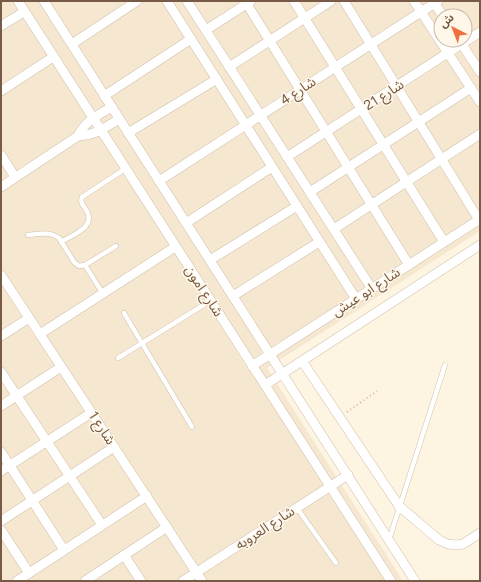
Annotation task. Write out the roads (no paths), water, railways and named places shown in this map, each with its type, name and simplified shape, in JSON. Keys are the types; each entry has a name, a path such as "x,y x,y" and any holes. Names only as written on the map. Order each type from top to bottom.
{"street":[{"name":"شارع امون","path":"18,1 330,486 388,580"},
{"name":"شارع امون","path":"44,1 415,581"},
{"path":"72,44 137,1"},
{"path":"167,1 356,299"},
{"path":"187,1 372,288"},
{"path":"294,1 444,242"},
{"path":"229,67 331,1"},
{"path":"344,1 418,122 480,219"},
{"path":"414,1 480,102"},
{"path":"206,30 247,2 409,265"},
{"name":"شارع 4","path":"159,180 435,2"},
{"path":"1,26 24,12"},
{"path":"104,96 191,39"},
{"name":"شارع 21","path":"287,157 453,48"},
{"path":"464,48 480,72"},
{"path":"1,91 53,57"},
{"path":"128,133 217,79"},
{"path":"310,192 470,88"},
{"path":"78,136 81,129 93,118 112,107"},
{"path":"1,187 78,136 93,134 119,119"},
{"path":"334,229 480,134"},
{"path":"1,155 15,177"},
{"path":"186,223 272,167"},
{"path":"210,260 297,206"},
{"name":"شارع ابو عيش","path":"252,366 480,219"},
{"path":"233,296 319,242"},
{"name":"شارع ابو عيش","path":"265,385 480,245"},
{"path":"40,334 176,247"},
{"name":"شارع 1","path":"3,281 40,334 202,581"},
{"path":"1,336 29,318"},
{"path":"302,361 400,506 439,540 448,544 462,544 480,533"},
{"path":"1,406 61,367"},
{"path":"1,372 102,525"},
{"path":"1,471 92,413"},
{"path":"1,521 114,447"},
{"path":"1,452 64,550"},
{"name":"شارع العروبه","path":"183,581 348,475"},
{"path":"17,581 147,496"},
{"path":"86,580 167,527"},
{"path":"1,530 29,573"},
{"path":"124,555 141,581"}],"lane":[{"path":"61,242 84,229 88,223 88,212 82,203 82,197 125,169"},
{"path":"28,235 49,233 59,238 76,264 79,266 85,265 116,246"},
{"path":"85,265 103,294"},
{"path":"118,358 210,301"},
{"path":"124,314 192,427"},
{"path":"389,540 446,365"},
{"path":"297,508 336,563"}]}
